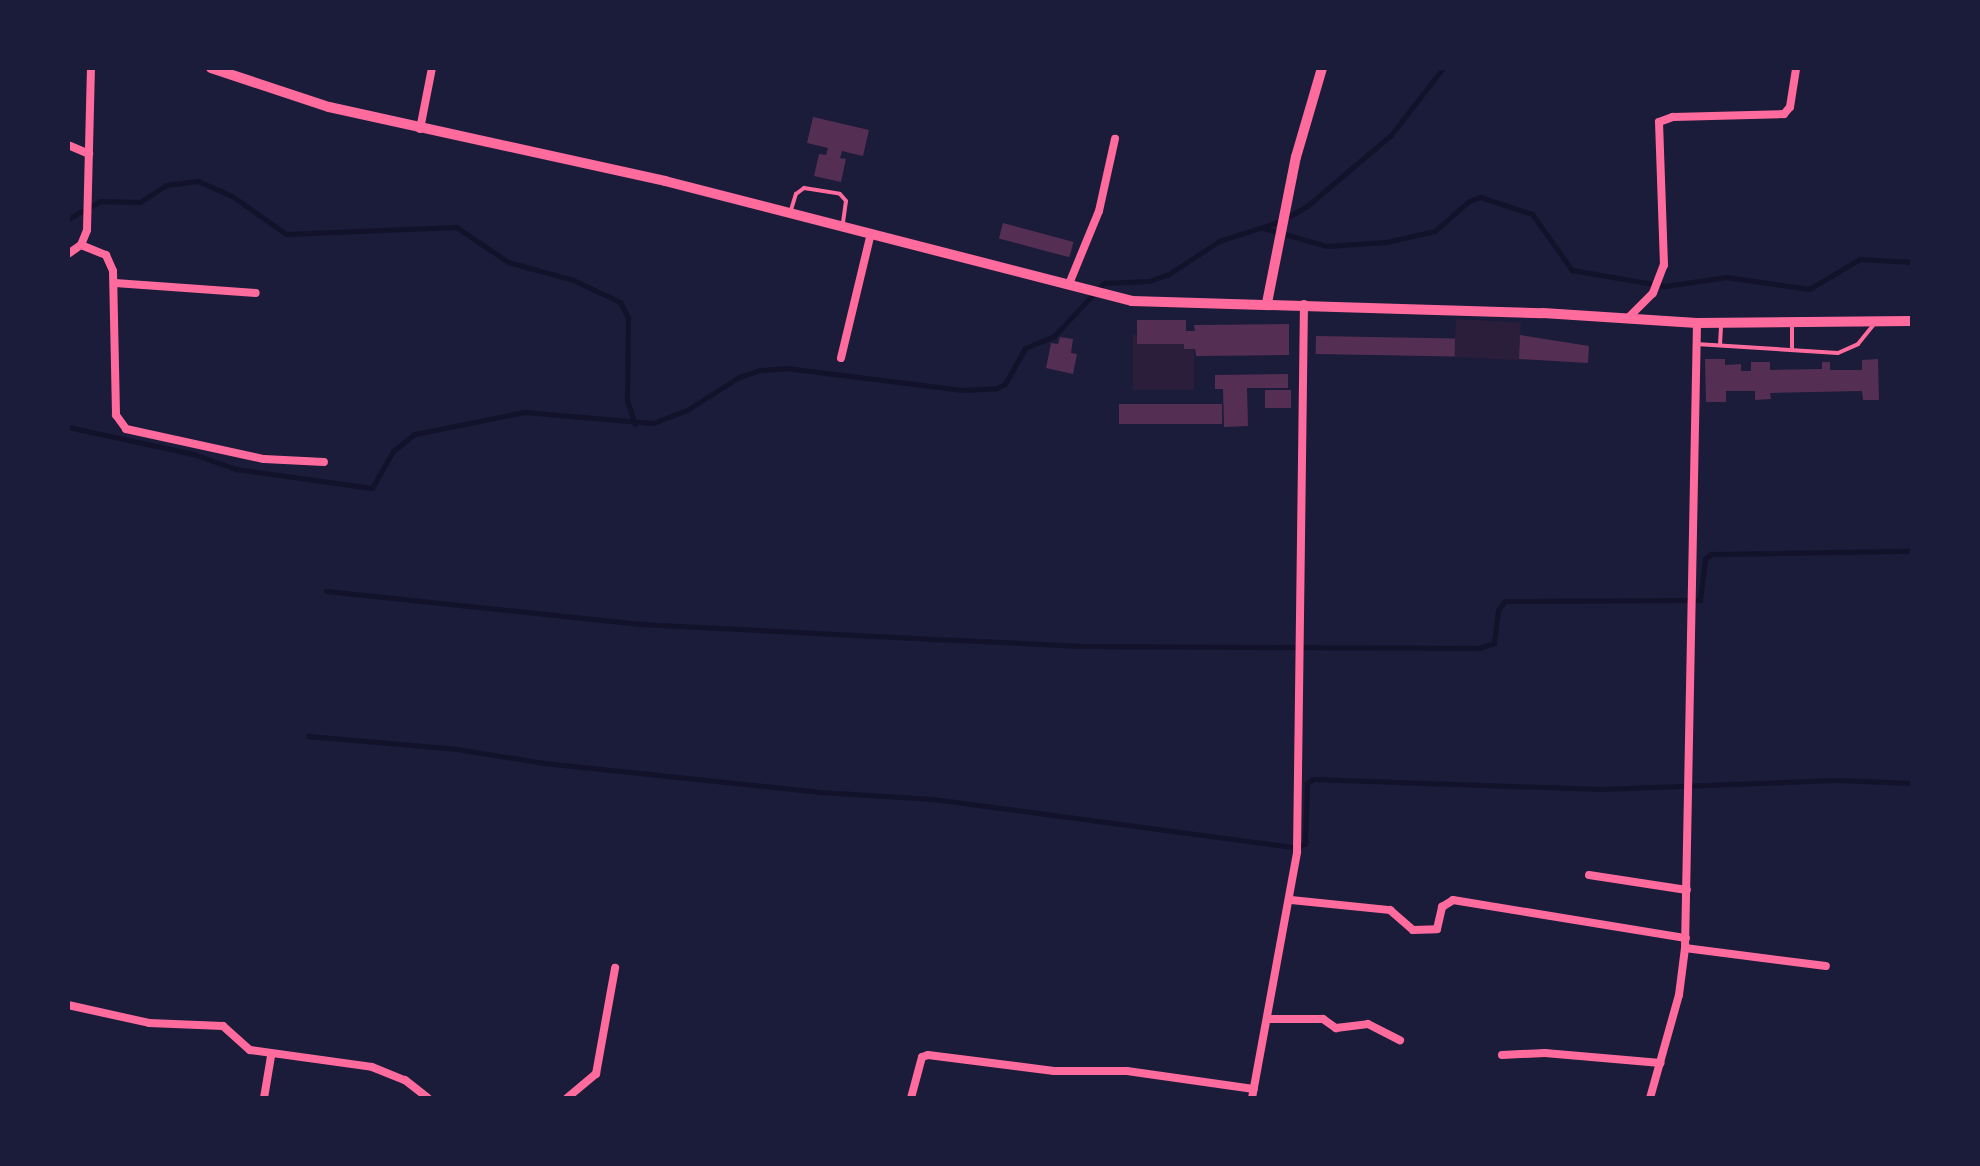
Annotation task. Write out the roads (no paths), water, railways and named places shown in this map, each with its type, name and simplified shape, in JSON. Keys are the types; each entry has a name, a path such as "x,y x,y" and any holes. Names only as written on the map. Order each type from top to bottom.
{"street":[{"path":"68,254 81,246 86,230 91,68"},
{"path":"211,68 244,72 330,106 420,129 664,181 870,237 1140,302 1304,304 1697,323 1912,321"},
{"path":"420,129 432,68"},
{"path":"1267,303 1284,207 1322,68"},
{"path":"1627,319 1661,279 1664,235 1659,122 1673,117 1784,114 1790,107 1796,68"},
{"path":"1073,285 1099,211 1114,138"},
{"path":"68,145 90,154"},
{"path":"841,358 870,237"},
{"path":"81,246 106,255 115,283 116,415 126,430 264,459 324,462"},
{"path":"115,283 256,293"},
{"path":"911,1098 922,1058 928,1054 1054,1071 1128,1071 1253,1094 1297,852 1304,304"},
{"path":"1650,1098 1679,995 1685,943 1697,323"},
{"path":"1589,875 1688,890"},
{"path":"1291,900 1390,910 1408,928 1419,931 1440,927 1442,907 1453,900 1826,966"},
{"path":"567,1098 596,1074 615,968"},
{"path":"68,1005 149,1023 223,1026 250,1050 271,1056 372,1066 405,1080 428,1098"},
{"path":"1268,1019 1323,1019 1336,1028 1368,1024 1400,1040"},
{"path":"1502,1055 1545,1053 1661,1063"},
{"path":"264,1098 271,1056"}],"lane":[{"path":"789,215 802,189 840,194 846,204 842,229"},
{"path":"1792,322 1792,350"},
{"path":"1696,344 1845,352 1865,338 1875,322"},
{"path":"1720,345 1722,323"}],"waterway":[{"path":"68,427 193,454 236,469 372,488 393,451 415,434 524,412 653,423 687,410 739,377 760,370 786,368 963,390 997,388 1005,384 1025,348 1054,336 1104,283 1149,281 1169,274 1219,241 1281,221 1307,206 1391,135 1443,68"},
{"path":"68,219 100,201 140,202 166,185 198,181 232,196 286,234 456,227 508,262 573,280 620,302 628,318 627,400 635,424"},
{"path":"1263,228 1327,246 1386,242 1435,231 1469,201 1480,197 1532,214 1572,270 1665,286 1726,277 1809,289 1860,259 1912,262"},
{"path":"326,591 640,624 1080,646 1479,648 1494,643 1498,610 1505,601 1700,600 1705,559 1711,554 1912,551"},
{"path":"308,736 457,749 544,763 820,792 933,799 1294,847 1305,844 1307,783 1313,779 1602,789 1836,780 1912,783"}]}
